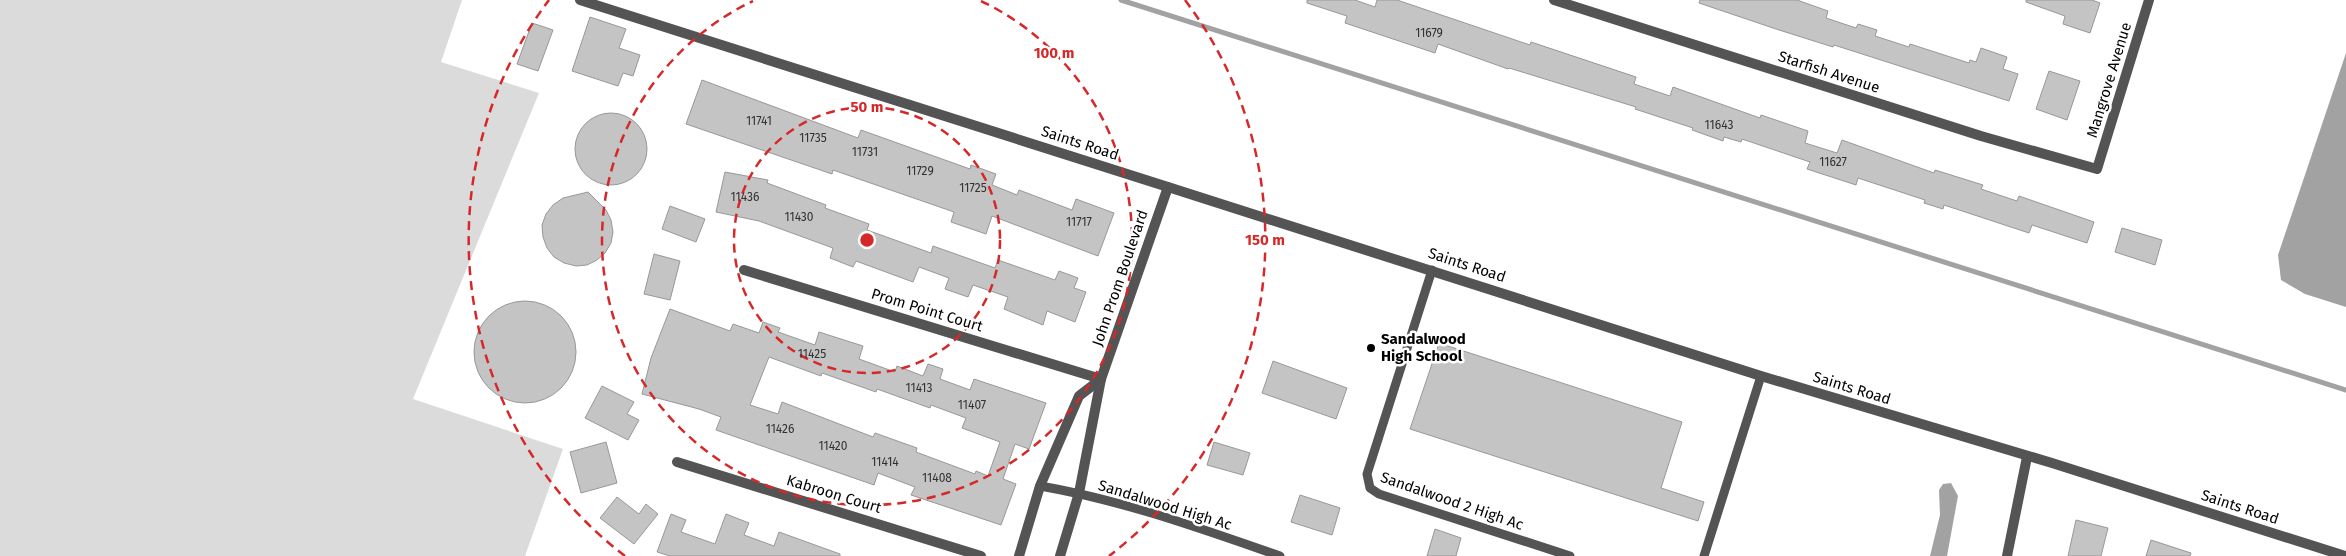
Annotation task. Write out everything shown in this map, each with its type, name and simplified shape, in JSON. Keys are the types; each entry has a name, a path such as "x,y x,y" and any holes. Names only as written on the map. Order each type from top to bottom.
{"street":[{"name":"Saints Road","path":"580,0 1761,376 2345,556"},
{"name":"Starfish Avenue","path":"1554,0 1981,136 2097,169"},
{"name":"Mangrove Avenue","path":"2097,169 2149,0"},
{"name":"John Prom Boulevard","path":"1060,556 1079,493 1101,379 1168,187"},
{"name":"Prom Point Court","path":"744,270 1101,379"},
{"path":"1019,556 1040,486 1079,396 1101,379"},
{"path":"2007,556 2027,457"},
{"name":"Kabroon Court","path":"678,462 981,556"}],"lane":[{"name":"Sandalwood 2 High Ac","path":"1432,270 1367,474 1370,488 1378,494 1570,556"},
{"path":"1704,556 1761,376"},
{"name":"Sandalwood High Ac","path":"1040,486 1079,493 1152,514 1280,556"}],"shaded area":[{"path":"0,0 462,0 441,62 539,93 413,399 563,449 525,556 0,556"},
{"path":"2346,53 2346,307 2305,294 2281,280 2278,255"},
{"path":"1951,483 1958,496 1947,556 1930,556 1940,515 1939,490 1943,484"}],"building":[{"path":"1307,0 1355,0 1375,7 1377,0 1397,0 1530,45 1531,42 1636,77 1634,84 1670,96 1673,87 1760,118 1761,115 1808,131 1805,143 1837,153 1842,140 1934,173 1935,170 1983,185 1981,189 2017,201 2019,196 2094,222 2087,243 2032,225 2029,233 1944,205 1943,209 1924,203 1925,200 1858,178 1856,185 1807,169 1810,162 1742,139 1741,142 1724,137 1723,141 1692,130 1693,128 1635,109 1636,107 1508,69 1438,44 1435,53 1345,23 1347,16 1307,3"},
{"path":"1700,0 1797,0 1828,11 1826,18 1856,28 1858,24 1877,30 1875,36 1909,47 1910,44 1969,63 1970,60 1976,62 1981,48 2007,57 2003,69 2018,74 2009,101 1834,45 1833,47 1776,29 1699,3"},
{"path":"2026,0 2092,0 2100,3 2090,33 2063,24 2065,16 2026,2"},
{"path":"590,17 626,29 619,48 640,55 633,76 623,73 618,86 572,71"},
{"path":"532,23 553,30 538,71 517,64"},
{"path":"2049,71 2080,81 2067,120 2036,109"},
{"path":"702,80 858,138 861,130 970,169 971,165 996,174 992,185 1017,195 1019,190 1072,210 1076,199 1114,213 1098,256 992,216 986,234 951,222 954,212 833,170 832,174 686,124"},
{"path":"618,113 637,123 645,135 647,149 645,163 637,175 625,183 604,185 585,175 577,163 575,142 585,123 597,115"},
{"path":"725,172 768,180 767,183 826,205 825,208 869,224 867,230 931,253 933,246 995,268 998,260 1055,280 1059,271 1078,278 1074,288 1086,292 1075,322 1047,311 1043,325 1004,309 1008,297 973,285 968,297 945,289 949,278 919,267 913,282 856,261 853,267 830,258 833,248 759,221 716,212"},
{"path":"588,192 606,210 611,220 613,232 611,243 605,253 587,265 576,266 564,263 554,257 547,248 543,237 542,225 546,214 553,205 563,198"},
{"path":"670,206 705,219 696,242 662,229"},
{"path":"2122,228 2162,240 2155,265 2115,252"},
{"path":"654,254 680,261 670,300 644,294"},
{"path":"525,301 544,305 561,316 572,333 576,352 572,371 561,388 544,399 525,403 506,399 489,388 478,371 474,352 478,333 489,316 506,305"},
{"path":"670,309 730,331 733,324 759,333 763,322 780,328 778,332 815,345 819,332 863,346 859,359 895,372 897,366 923,376 928,364 943,369 940,379 970,390 974,379 1046,403 1029,449 1015,444 1003,479 1016,484 1001,525 911,495 915,487 878,473 874,485 716,430 721,417 699,409 642,394 651,358","holes":["769,357 821,376 822,373 876,392 877,389 930,408 931,405 966,418 962,428 1000,442 988,476 976,471 975,474 916,452 917,448 875,433 873,437 782,402 778,414 750,405"]},
{"path":"1439,343 1682,422 1661,488 1704,502 1698,521 1410,429"},
{"path":"1273,361 1347,388 1336,419 1262,393"},
{"path":"602,386 634,402 627,414 639,420 628,440 585,418"},
{"path":"606,442 617,483 581,493 570,452"},
{"path":"1214,442 1250,453 1243,475 1207,465"},
{"path":"1300,495 1340,508 1332,535 1291,522"},
{"path":"617,497 639,514 646,504 658,514 634,544 600,518"},
{"path":"671,514 686,520 681,532 715,544 726,514 749,523 744,535 774,546 779,532 840,554 840,556 670,556 657,552"},
{"path":"2076,520 2108,528 2101,556 2068,556"},
{"path":"1435,529 1461,538 1456,556 1427,556"},
{"path":"2151,540 2191,553 2190,556 2146,556"}],"waterway":[{"path":"1121,0 2346,390"}],"place":[{"name":"Sandalwood High School","path":"1371,348"}]}
